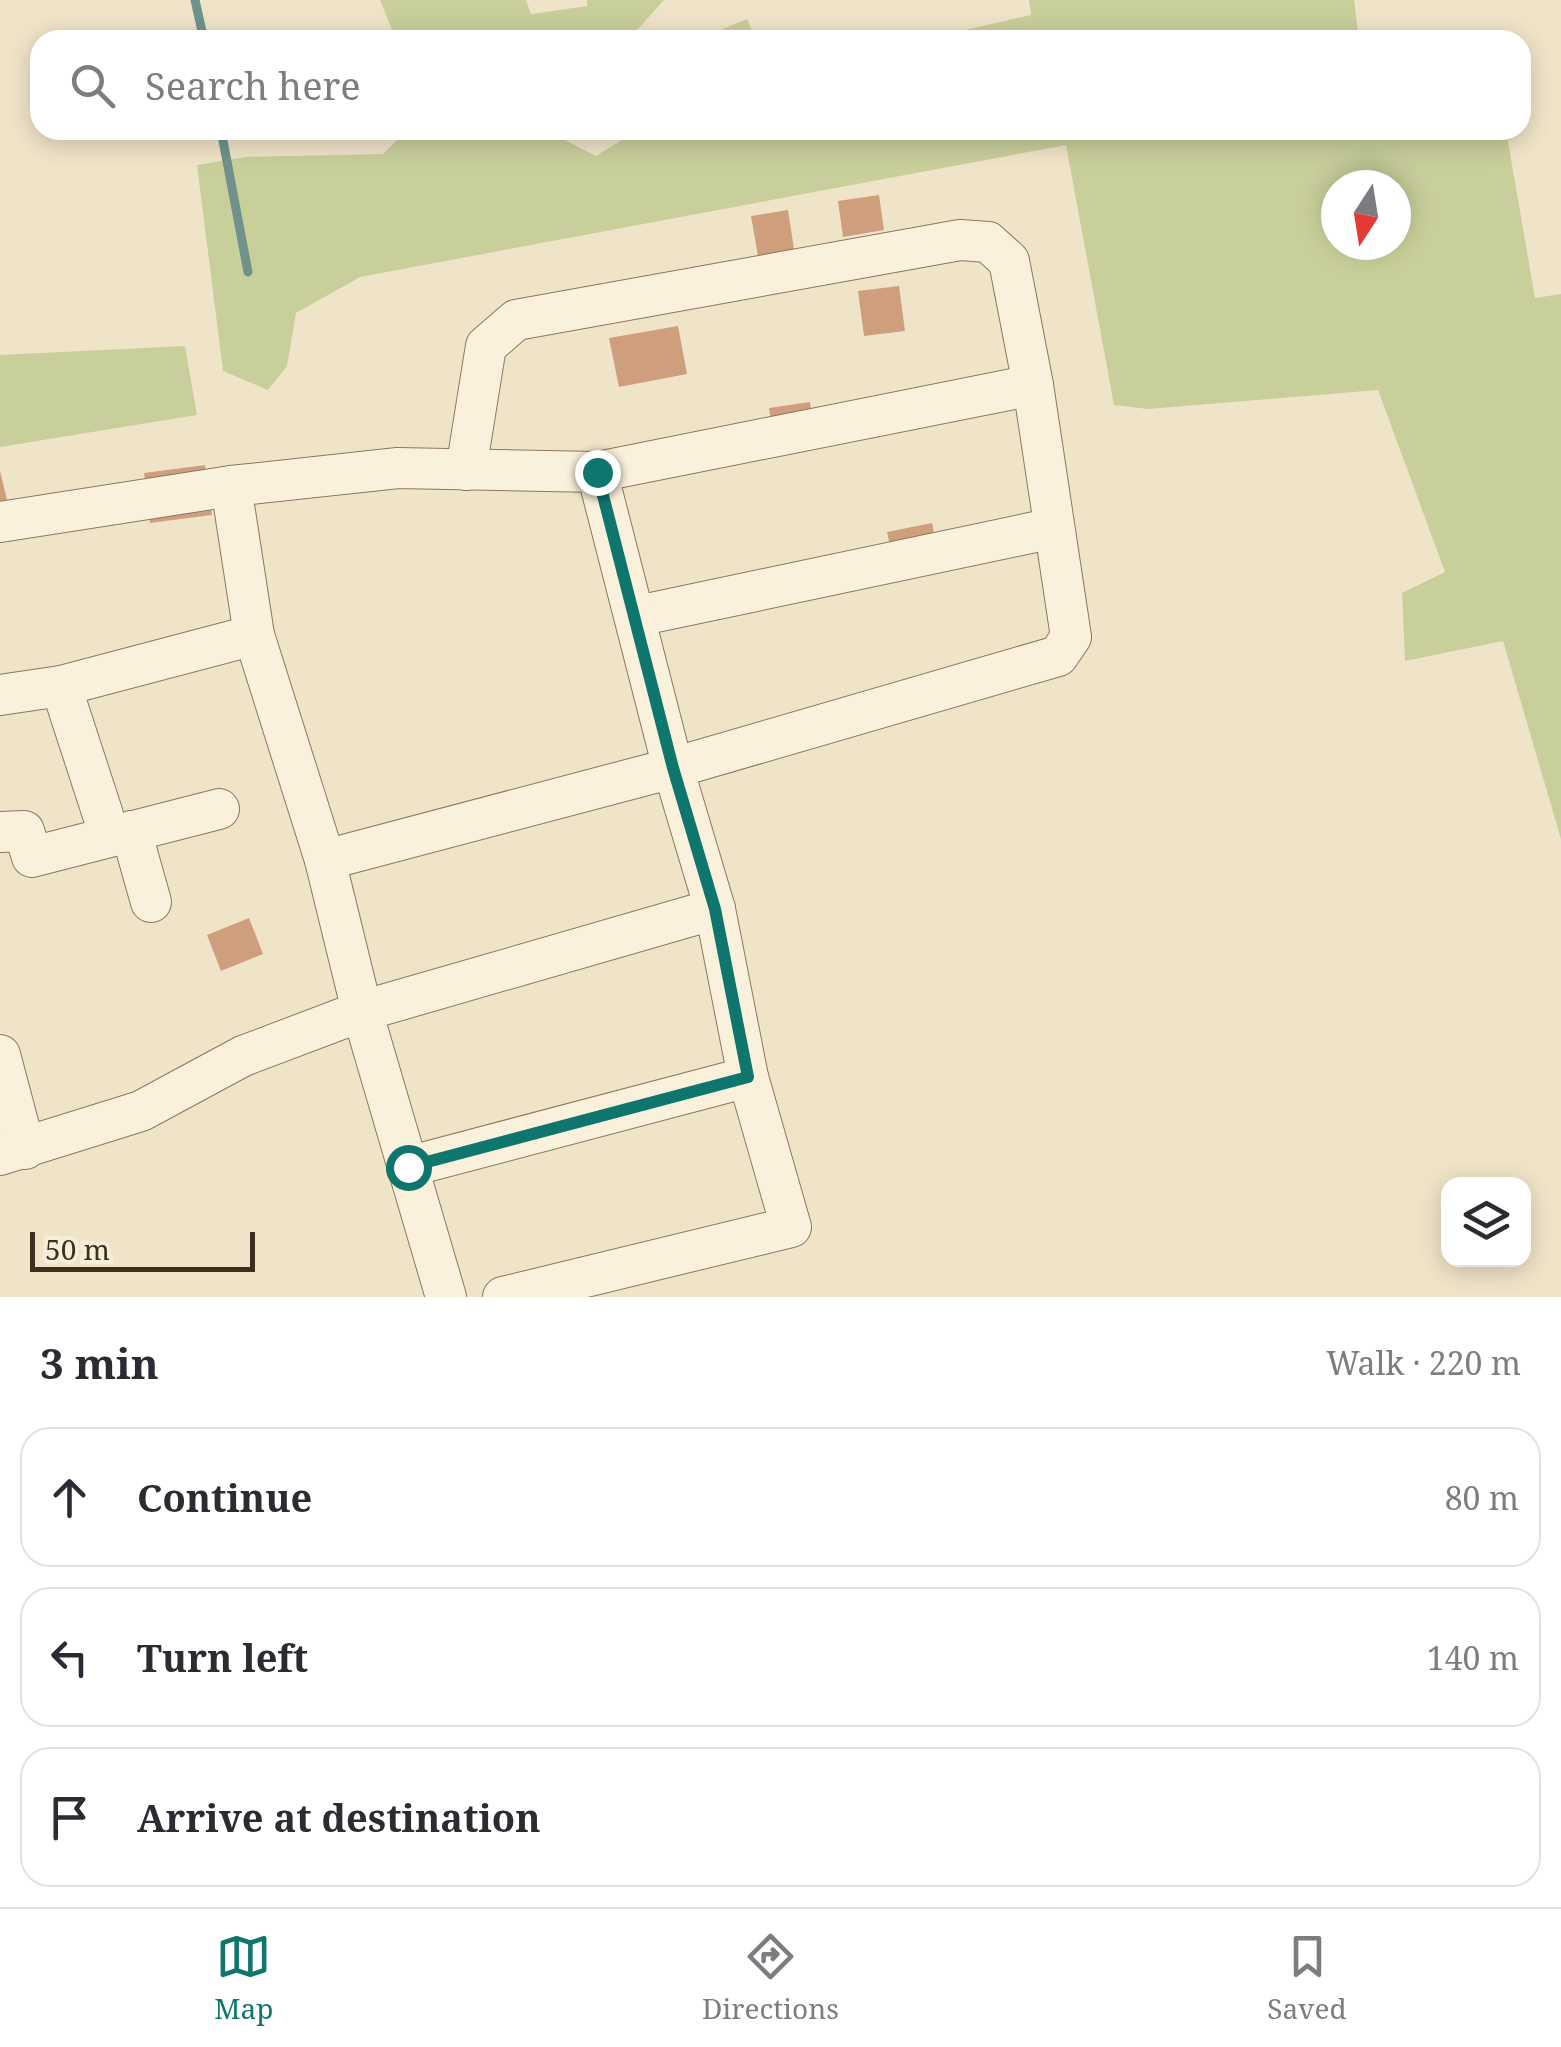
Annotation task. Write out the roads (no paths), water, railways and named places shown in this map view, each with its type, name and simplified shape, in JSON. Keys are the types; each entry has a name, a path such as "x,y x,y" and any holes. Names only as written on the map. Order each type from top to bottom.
{"street":[{"path":"325,860 673,768 1058,656 1071,637 1033,384 1009,260 988,242 960,240 516,320 486,346 466,470"},
{"path":"0,522 231,486 398,468 597,472 1033,384"},
{"path":"503,1297 791,1227 748,1077 715,909 673,768 597,472"},
{"path":"231,486 254,634 325,860 362,1011 446,1297"},
{"path":"637,616 1054,528"},
{"path":"0,695 61,686 254,634"},
{"path":"61,686 151,902"},
{"path":"0,832 24,830 32,857 117,823 219,809"},
{"path":"0,1055 12,1152 141,1111 243,1056 362,1011 715,909"},
{"path":"408,1167 748,1077"}],"waterway":[{"path":"195,0 202,30"},
{"path":"223,140 248,272"}]}
